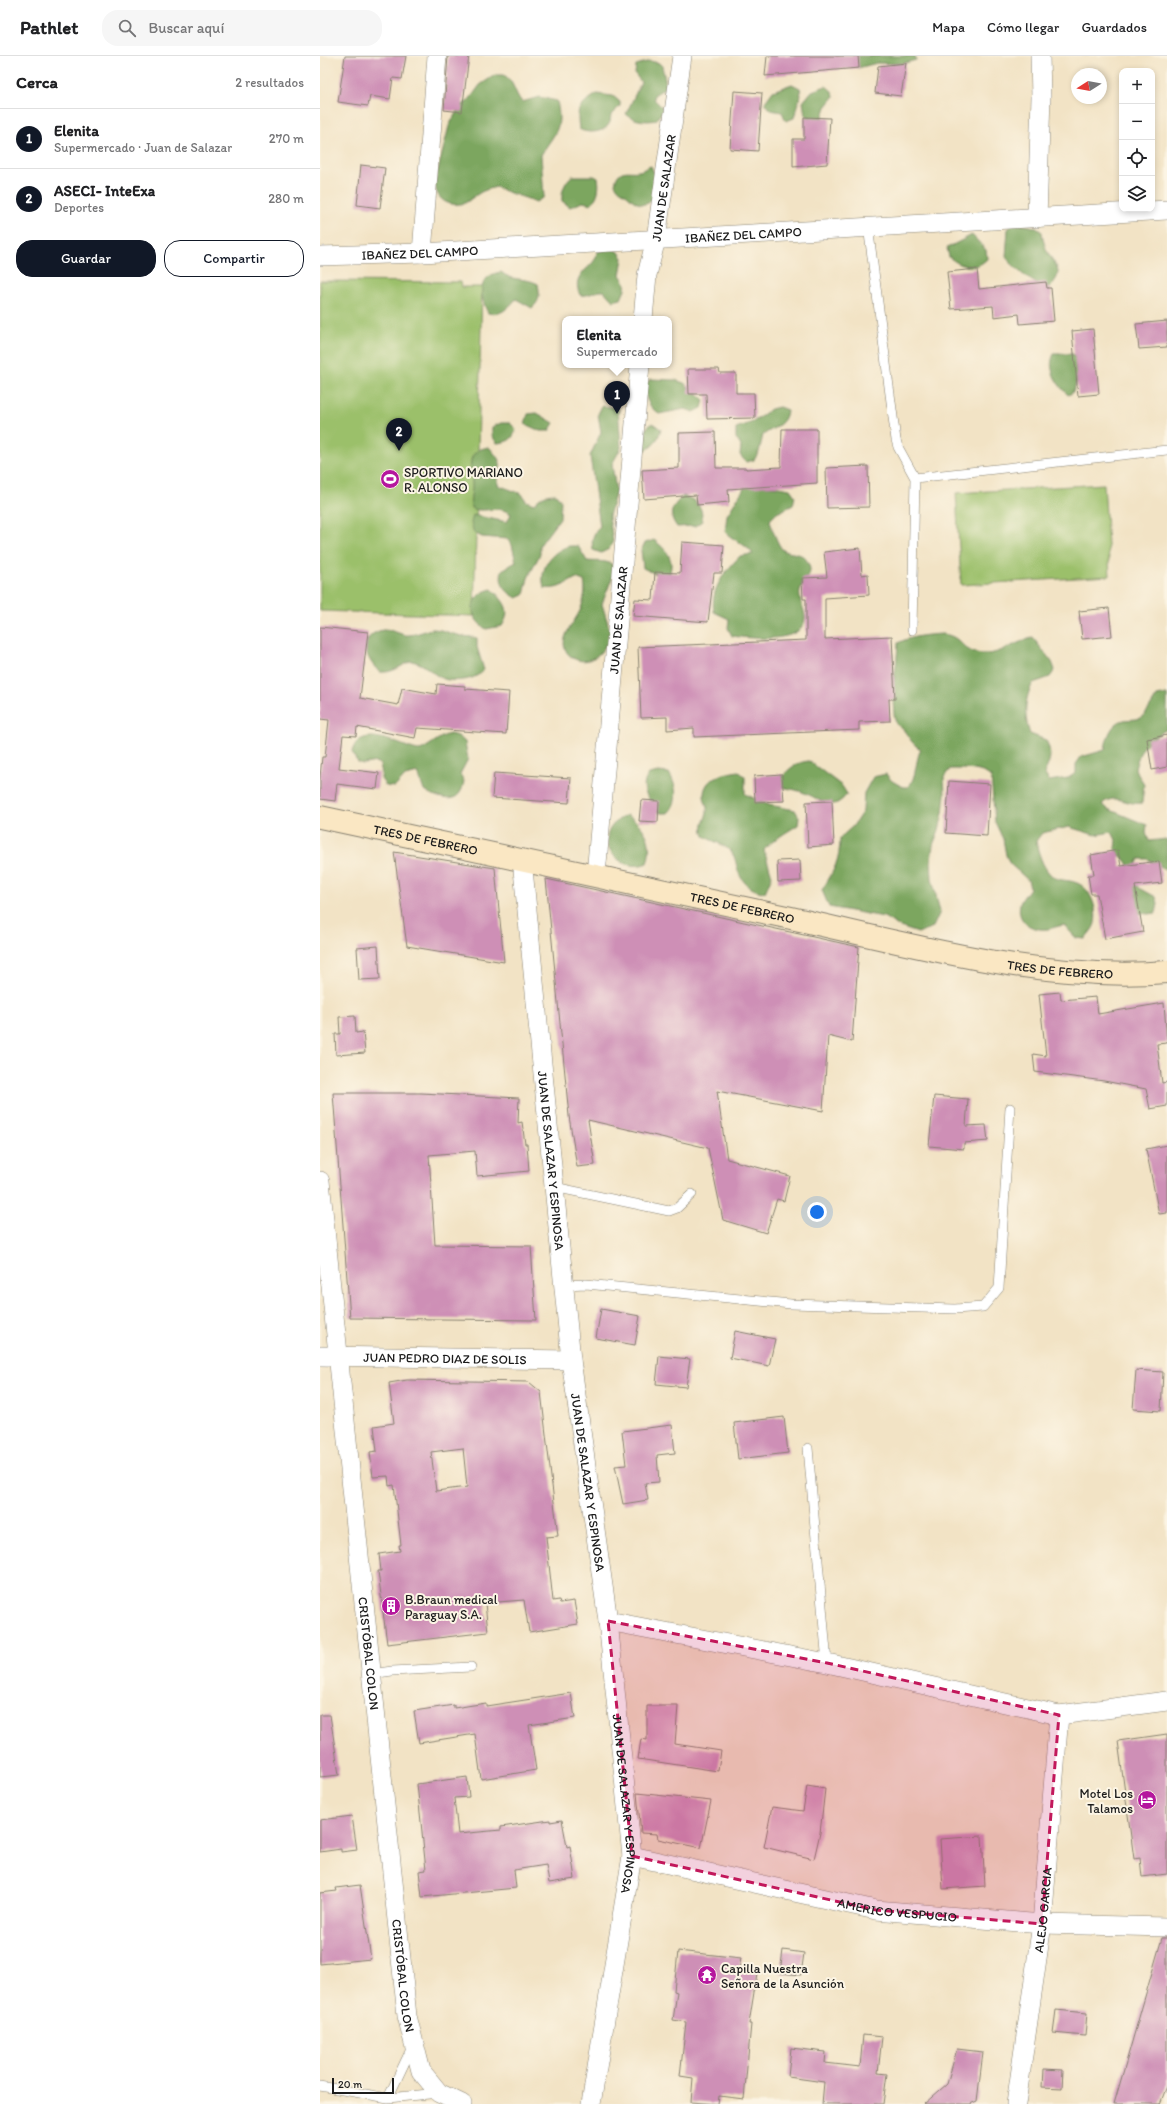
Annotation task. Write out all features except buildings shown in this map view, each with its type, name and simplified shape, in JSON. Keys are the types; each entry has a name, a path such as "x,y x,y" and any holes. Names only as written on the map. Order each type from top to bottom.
{"street":[{"path":"422,253 437,56"},
{"name":"JUAN DE SALAZAR","path":"644,316 647,275 656,239 682,56"},
{"path":"1037,218 1041,97 1040,56"},
{"name":"IBAÑEZ DEL CAMPO","path":"320,256 422,253 868,226 1167,210"},
{"name":"JUAN DE SALAZAR","path":"596,875 640,368"},
{"name":"TRES DE FEBRERO","path":"320,817 522,859 977,958 1062,972 1133,975 1167,972"},
{"name":"JUAN DE SALAZAR Y ESPINOSA","path":"522,859 571,1360 608,1621 632,1856 591,2104"},
{"name":"CRISTÓBAL COLON","path":"320,1181 329,1356 371,1674 407,2016 421,2071 439,2093 462,2104"},
{"name":"JUAN PEDRO DIAZ DE SOLIS","path":"329,1356 571,1360"},
{"path":"608,1621 827,1663 1059,1715 1167,1701"},
{"name":"ALEJO GARCIA","path":"1016,2104 1042,1924 1059,1715"},
{"name":"AMERICO VESPUCIO","path":"632,1856 876,1910 1042,1924 1167,1928"}],"lane":[{"path":"868,226 896,440 898,447 915,478 912,630"},
{"path":"915,478 1167,450"},
{"path":"564,1284 586,1284 791,1304 955,1309 983,1307 999,1288 1010,1108"},
{"path":"554,1187 669,1211 677,1208 692,1194"},
{"path":"808,1448 827,1663"},
{"path":"371,1674 392,1671 471,1667"},
{"path":"388,2098 414,2042"},
{"path":"320,2086 388,2098 439,2093"}],"highlighted area":[{"path":"608,1621 827,1663 1059,1715 1042,1924 876,1910 632,1856"}],"green space":[{"path":"836,56 915,56 916,60 901,64 877,63 858,68"},
{"path":"650,61 659,63 662,66 666,84 665,88 654,95 654,99 664,109 656,120 648,121 633,118 626,114 641,82 635,74 636,65"},
{"path":"495,75 504,75 508,78 522,102 539,97 557,101 559,111 558,125 554,135 541,155 544,197 536,202 496,187 476,195 465,203 448,203 444,201 437,193 435,182 449,126 458,109 469,100 480,85"},
{"path":"792,84 800,88 801,92 794,118 786,121 782,112 770,110 765,102 773,91"},
{"path":"826,86 833,92 834,97 826,107 822,119 812,120 805,115 803,102 812,91"},
{"path":"597,94 613,96 620,102 620,106 611,115 610,123 607,127 595,132 582,131 579,129 578,116 580,107"},
{"path":"651,166 660,187 654,198 647,204 633,201 615,184 616,178 621,173 640,171"},
{"path":"572,176 594,176 598,178 598,192 591,204 583,202 570,207 562,201 564,187"},
{"path":"1014,223 1035,227 1042,232 1048,253 1058,271 1057,278 1050,287 1038,284 1026,276 1006,257 1008,229"},
{"path":"972,235 986,250 987,259 978,265 968,266 958,263 949,257 947,248"},
{"path":"609,248 619,252 623,258 620,275 624,281 625,287 621,299 613,301 604,291 580,295 578,281 580,276 596,258 597,252"},
{"path":"501,272 510,277 538,284 539,298 537,303 532,308 516,299 507,309 500,313 488,313 483,300 482,287 484,282 493,274"},
{"name":"SPORTIVO MARIANO R. ALONSO","path":"320,281 461,282 462,287 482,287 474,616 320,611"},
{"path":"1054,354 1073,354 1076,358 1076,384 1072,393 1068,395 1057,382 1052,371 1051,365"},
{"path":"651,379 675,380 684,383 704,400 702,408 694,412 685,409 659,414 650,405 645,393 644,385"},
{"path":"602,406 618,408 621,448 612,464 616,491 609,516 613,541 609,549 601,553 593,550 592,546 593,537 600,526 590,456 601,432 598,414"},
{"path":"779,407 787,410 784,419 779,425 763,435 759,452 754,460 746,462 740,455 741,446 736,438 736,428 753,422 771,409"},
{"path":"537,413 554,423 549,431 540,431 525,424 528,414"},
{"path":"501,423 510,423 516,429 510,440 497,443 492,436 492,427"},
{"path":"652,423 661,429 658,437 651,447 640,452 638,436"},
{"path":"489,447 500,463 498,485 522,494 526,501 534,504 541,497 549,494 556,494 561,501 560,518 540,545 540,554 528,578 524,595 517,598 506,590 501,579 502,570 516,562 512,545 507,539 482,537 474,533 471,523 473,515 507,522 511,514 506,511 496,509 476,510 471,508 472,457 481,449"},
{"path":"1104,484 1110,576 961,585 956,493"},
{"path":"746,485 772,486 790,489 795,496 793,505 777,513 770,520 781,548 786,551 799,554 805,558 810,570 800,591 805,618 802,627 796,632 786,636 774,638 750,638 732,636 728,628 729,619 714,612 714,595 724,574 740,556 753,554 725,532 727,515"},
{"path":"683,496 692,499 700,508 702,521 695,526 677,527 672,518 672,510"},
{"path":"654,540 663,547 669,555 671,569 669,575 660,576 643,568 641,550 645,543"},
{"path":"569,546 578,546 587,561 612,564 614,573 602,604 612,637 603,650 594,658 586,661 573,658 564,646 567,633 582,605 585,591 584,581 576,578 560,586 544,588 543,574 548,562 556,552"},
{"path":"492,589 503,601 507,610 507,615 502,626 486,629 476,618 473,612 473,606 478,596"},
{"path":"432,629 442,630 460,636 477,638 477,647 484,670 471,678 452,680 439,677 425,666 411,661 393,670 380,672 370,661 366,648 367,642 369,637 375,633 386,630 408,635"},
{"path":"942,634 957,639 969,650 981,654 989,654 1004,650 1025,640 1033,638 1052,662 1055,670 1050,677 1033,683 1028,695 1026,708 1030,734 1046,740 1048,745 1050,757 1044,773 1049,781 1068,778 1076,773 1076,764 1081,757 1105,750 1108,736 1116,724 1124,720 1140,718 1147,711 1157,696 1167,694 1167,729 1154,737 1142,749 1135,769 1144,785 1142,803 1131,803 1112,799 1102,804 1108,809 1147,825 1146,833 1149,841 1167,839 1167,870 1147,859 1139,859 1135,867 1134,883 1141,889 1156,897 1158,904 1156,913 1139,913 1127,863 1115,849 1116,840 1112,832 1095,835 1069,827 1042,833 1036,841 1038,850 1043,863 1051,875 1060,880 1077,883 1090,894 1096,918 1094,925 1085,939 1076,938 1064,925 1042,929 1031,927 1026,924 1020,916 1019,910 1023,898 1030,888 1028,880 1010,864 1006,855 1003,839 995,822 991,777 982,772 960,769 950,769 944,777 945,794 943,813 939,830 933,845 931,861 932,879 940,912 933,927 918,933 900,927 884,917 829,907 822,890 836,865 839,853 840,838 853,826 863,811 864,793 873,777 886,774 892,781 903,787 908,787 913,779 921,749 914,744 896,724 893,694 898,643 914,637"},
{"path":"450,734 458,736 465,742 468,759 460,774 464,781 462,789 458,795 449,799 424,791 418,773 405,776 395,787 386,786 381,779 380,765 374,762 365,764 361,763 356,760 352,752 356,743 363,738 382,738 421,750 441,737"},
{"path":"809,761 842,786 847,794 842,800 837,803 827,804 804,793 782,787 781,779 786,772 796,764"},
{"path":"739,771 745,777 745,794 769,805 795,810 799,817 798,825 775,840 764,850 772,876 765,892 752,889 748,886 738,871 732,853 722,845 704,836 703,832 707,812 704,793 708,783 717,776"},
{"path":"658,772 669,773 674,783 676,794 674,804 668,813 660,813 649,799 645,790 644,785 649,774"},
{"path":"627,815 639,824 646,835 649,848 647,863 637,865 626,864 617,859 607,842 608,833 614,823"}],"place":[{"name":"Elenita","path":"617,414"},
{"name":"ASECI- InteExa","path":"399,451"},
{"name":"SPORTIVO MARIANO R. ALONSO","path":"390,479"},
{"name":"B.Braun medical Paraguay S.A.","path":"391,1606"},
{"name":"Motel Los Talamos","path":"1147,1800"},
{"name":"Capilla Nuestra Señora de la Asunción","path":"707,1975"}]}
